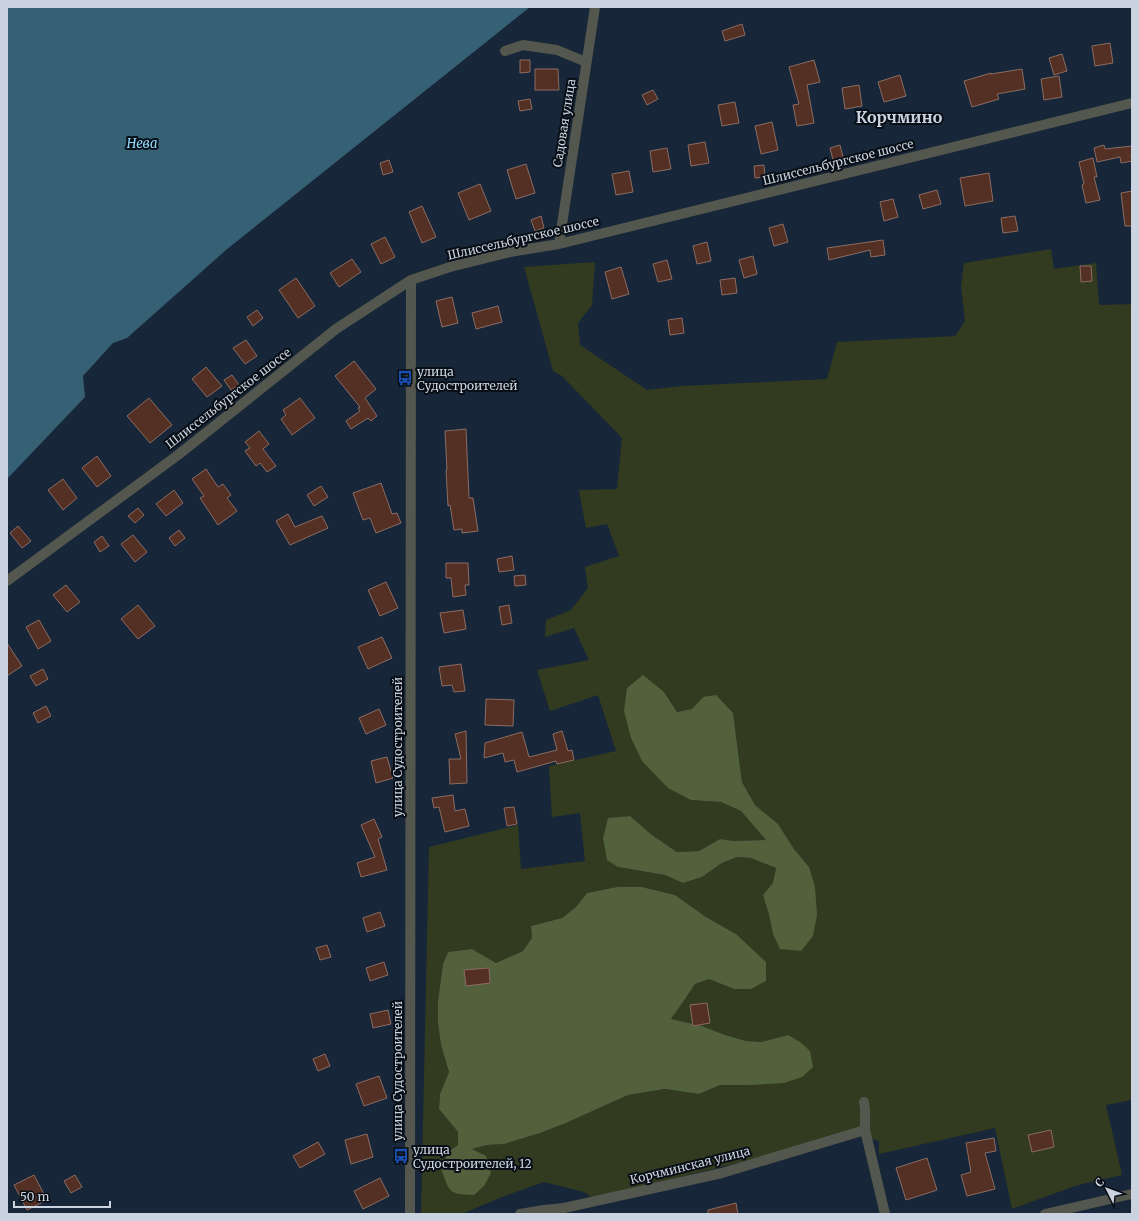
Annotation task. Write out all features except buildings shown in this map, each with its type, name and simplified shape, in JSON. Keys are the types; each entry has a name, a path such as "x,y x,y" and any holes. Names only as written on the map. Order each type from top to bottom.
{"street":[{"name":"Садовая улица","path":"559,244 595,7"},
{"path":"505,50 523,45 557,50 586,62"},
{"name":"Шлиссельбургское шоссе","path":"7,581 178,455 336,328 411,280 450,267 503,254 559,244 1132,103"},
{"name":"улица Судостроителей","path":"410,1214 411,280"},
{"path":"864,1102 865,1130 885,1214"},
{"name":"Корчминская улица","path":"520,1214 544,1212 564,1208 722,1173 865,1130"},
{"path":"1045,1214 1132,1194"}],"green space":[{"path":"1051,249 1054,269 1096,263 1099,305 1132,304 1132,1100 1106,1105 1122,1175 1078,1185 1012,1209 995,1128 879,1154 879,1141 856,1134 593,1198 584,1192 544,1182 502,1197 462,1214 421,1214 429,847 518,825 521,869 585,861 580,813 552,817 549,766 616,751 598,695 550,711 537,670 589,660 574,628 545,637 546,620 571,610 588,588 585,567 619,556 607,524 586,528 579,490 617,489 622,438 562,376 553,371 524,267 595,262 592,305 578,323 580,345 647,390 682,386 827,379 837,342 955,336 965,321 961,287 964,263","holes":["664,692 677,712 692,709 703,697 733,713 742,782 755,805 778,824 794,849 809,867 773,934 763,895 774,883 776,868 751,858 737,857 722,863 702,877 683,883 665,875 618,867 603,838 608,818 630,816 652,835 677,852 699,851 720,839 734,841 767,840 741,811 721,802 691,800","617,887 642,887 675,895 706,917 736,934 734,989 709,979 695,984 671,1019 702,1026 746,1041 761,1042 788,1035 750,1085 720,1085 699,1094 665,1089 628,1095 540,1133 504,1144 449,1151 458,1145 458,1132 439,1109 440,1094 449,1072 441,1045 438,1023 438,1001 443,964 448,952 472,949 496,963 523,951 532,938 531,926 562,918 576,907 587,893"]},
{"path":"643,675 664,692 677,712 692,709 703,697 716,695 733,713 742,782 755,805 778,824 794,849 809,867 815,887 817,915 813,936 801,951 780,949 773,934 763,895 773,883 776,868 751,858 737,857 722,863 702,877 683,883 665,875 618,867 607,860 603,838 608,818 630,816 652,835 677,852 699,851 720,839 734,841 766,840 741,811 721,802 691,800 668,788 642,761 631,738 624,711 627,688"},
{"path":"617,887 642,887 675,895 706,917 736,934 766,962 766,981 751,989 734,989 709,979 695,984 671,1019 702,1026 746,1041 761,1042 788,1035 800,1042 810,1051 813,1067 802,1077 784,1083 720,1085 699,1094 665,1089 628,1095 540,1133 504,1144 487,1145 472,1149 486,1156 491,1173 484,1186 474,1195 455,1193 446,1183 441,1168 449,1151 458,1145 458,1132 439,1109 440,1094 449,1072 441,1045 438,1023 438,1001 443,964 448,952 472,949 496,963 523,951 532,938 531,926 562,918 576,907 587,893"}],"water":[{"name":"Нева","path":"7,7 530,7 226,250 127,338 113,343 83,376 85,397 7,479"}],"place":[{"name":"улица Судостроителей","path":"405,378"},
{"name":"улица Судостроителей, 12","path":"401,1156"}],"district":[{"name":"Корчмино","path":"899,117"}]}
